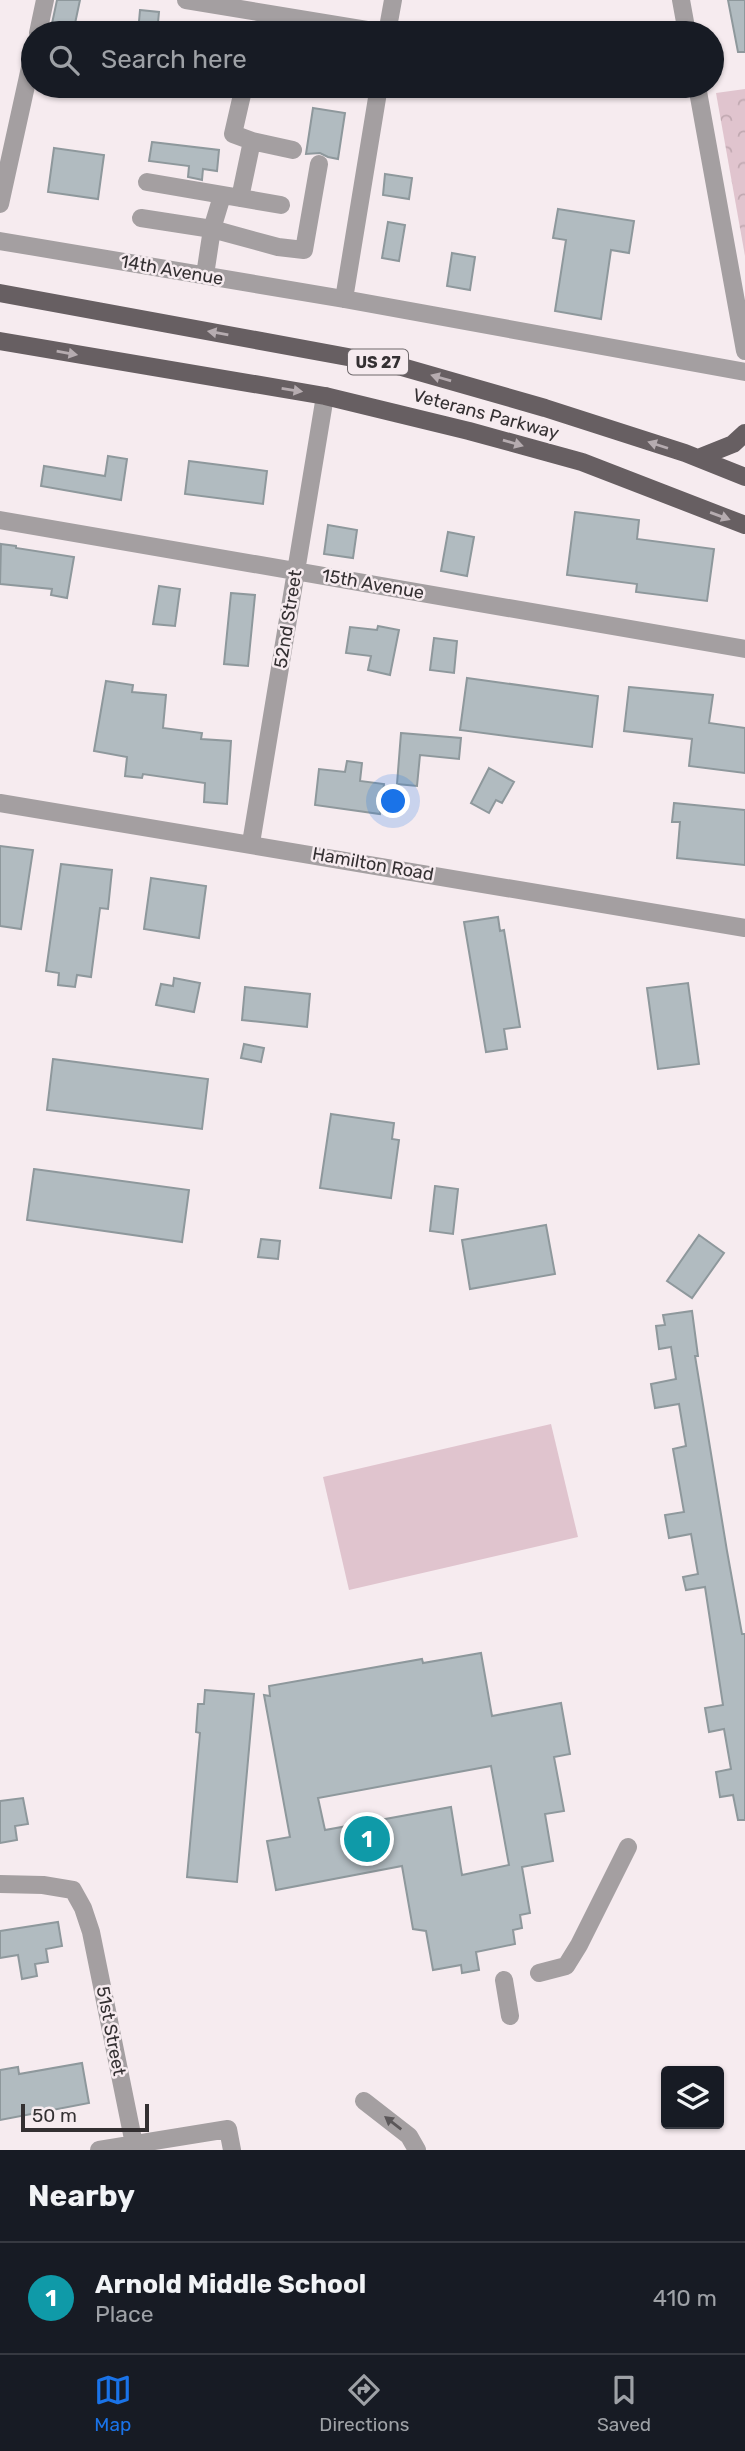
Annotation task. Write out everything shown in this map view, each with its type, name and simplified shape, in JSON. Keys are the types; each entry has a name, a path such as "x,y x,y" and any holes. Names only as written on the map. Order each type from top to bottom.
{"main road":[{"name":"Veterans Parkway","path":"0,293 402,367 545,408 698,458 745,477"},
{"name":"Veterans Parkway","path":"0,341 325,396 469,431 582,462 745,525"},
{"path":"698,458 733,444 745,433"}],"street":[{"path":"41,21 45,0"},
{"path":"186,0 313,21"},
{"path":"389,21 393,0"},
{"path":"681,0 685,21"},
{"path":"0,204 23,98"},
{"path":"241,98 233,134 293,150"},
{"path":"377,98 344,299 745,372"},
{"path":"699,98 745,351"},
{"path":"205,275 212,229 231,197 252,141"},
{"path":"141,218 212,229 278,247 304,250 319,164"},
{"path":"147,182 281,205"},
{"name":"14th Avenue","path":"0,241 344,299"},
{"name":"52nd Street","path":"251,843 325,396"},
{"name":"15th Avenue","path":"0,520 745,649"},
{"name":"Hamilton Road","path":"0,803 745,928"},
{"path":"539,1973 566,1966 628,1847"},
{"name":"51st Street","path":"0,1884 73,1890 83,1908 92,1932 134,2144"},
{"path":"504,1980 510,2016"},
{"path":"364,2101 409,2136 417,2150"},
{"path":"99,2150 228,2129 232,2150"}],"green space":[{"path":"745,89 745,256 717,98 724,98 724,92"},
{"path":"551,1424 578,1537 349,1590 323,1477"}],"building":[{"path":"57,0 80,0 76,21 53,21"},
{"path":"728,0 745,0 745,52 738,52"},
{"path":"140,10 159,12 158,21 139,21"},
{"path":"313,108 345,113 338,159 320,153 306,154"},
{"path":"152,142 219,150 217,171 203,169 202,180 188,177 189,166 149,161"},
{"path":"54,148 104,155 98,199 48,192"},
{"path":"385,174 412,178 409,199 383,195"},
{"path":"558,209 634,221 629,253 611,250 601,319 555,311 566,240 553,238"},
{"path":"388,222 405,225 399,261 382,258"},
{"path":"452,253 475,257 470,290 447,286"},
{"path":"108,456 127,459 121,500 41,486 44,466 105,476"},
{"path":"189,461 267,471 263,504 185,494"},
{"path":"575,512 639,520 637,539 714,549 707,601 636,592 637,584 567,575"},
{"path":"328,525 357,530 353,558 324,554"},
{"path":"448,532 474,537 467,576 441,571"},
{"path":"1,544 74,557 67,598 51,595 52,589 0,584"},
{"path":"159,586 180,589 175,626 153,624"},
{"path":"231,593 255,595 248,666 224,664"},
{"path":"378,626 399,630 390,675 368,670 371,656 346,653 350,627 377,630"},
{"path":"434,638 457,641 454,673 430,670"},
{"path":"467,678 598,696 592,747 460,730"},
{"path":"106,681 133,685 132,692 166,695 163,728 202,733 201,739 231,741 227,804 204,802 205,783 143,774 142,778 125,776 127,757 94,751"},
{"path":"629,687 713,695 709,723 745,728 745,773 689,766 692,739 624,731"},
{"path":"401,733 461,738 459,759 420,755 417,786 397,784"},
{"path":"347,761 362,763 360,781 384,784 380,814 315,805 319,769 345,772"},
{"path":"489,768 514,782 502,803 496,800 489,813 471,803"},
{"path":"674,803 745,810 745,865 677,858 680,822 672,822"},
{"path":"0,846 33,850 21,929 0,926"},
{"path":"61,864 112,870 108,909 100,908 91,977 77,975 75,987 58,985 59,973 46,971"},
{"path":"151,878 206,886 199,938 144,929"},
{"path":"498,917 500,931 504,930 520,1027 504,1029 507,1049 486,1052 464,922"},
{"path":"174,978 200,983 194,1012 156,1005 161,984 173,986"},
{"path":"688,983 699,1064 658,1069 647,988"},
{"path":"245,987 310,994 307,1027 242,1020"},
{"path":"244,1044 264,1048 261,1062 241,1058"},
{"path":"53,1059 208,1079 202,1129 47,1110"},
{"path":"331,1114 394,1123 392,1139 399,1140 391,1198 320,1188"},
{"path":"34,1169 189,1190 182,1242 27,1220"},
{"path":"435,1186 458,1189 453,1234 430,1231"},
{"path":"546,1225 555,1274 470,1289 462,1240"},
{"path":"699,1235 724,1253 692,1298 667,1281"},
{"path":"261,1239 280,1241 278,1259 258,1257"},
{"path":"692,1311 698,1356 695,1356 727,1551 742,1634 745,1634 745,1820 738,1820 733,1795 720,1797 716,1772 731,1769 724,1729 709,1732 705,1708 723,1705 705,1587 686,1590 683,1577 698,1574 691,1534 669,1538 665,1515 684,1512 673,1449 686,1446 679,1404 655,1408 651,1384 676,1379 671,1347 659,1349 656,1326 665,1325 663,1315"},
{"path":"481,1653 492,1716 561,1703 570,1754 554,1757 564,1811 545,1814 553,1861 522,1867 530,1913 520,1915 522,1928 513,1930 515,1944 476,1952 479,1970 462,1973 461,1965 433,1970 426,1931 413,1929 402,1866 276,1890 267,1841 290,1837 264,1695 270,1696 269,1686 422,1659 423,1663","holes":["491,1766 509,1865 462,1875 451,1807 325,1830 318,1798"]},
{"path":"205,1690 254,1694 237,1882 187,1877 200,1733 196,1732 198,1704 204,1704"},
{"path":"23,1798 28,1824 15,1826 17,1840 0,1843 0,1801"},
{"path":"58,1922 62,1946 46,1949 48,1962 35,1964 37,1976 22,1979 18,1955 0,1958 0,1931"},
{"path":"82,2063 89,2103 0,2120 0,2070 18,2067 19,2074"}],"place":[{"name":"Arnold Middle School","path":"367,1839"}]}
